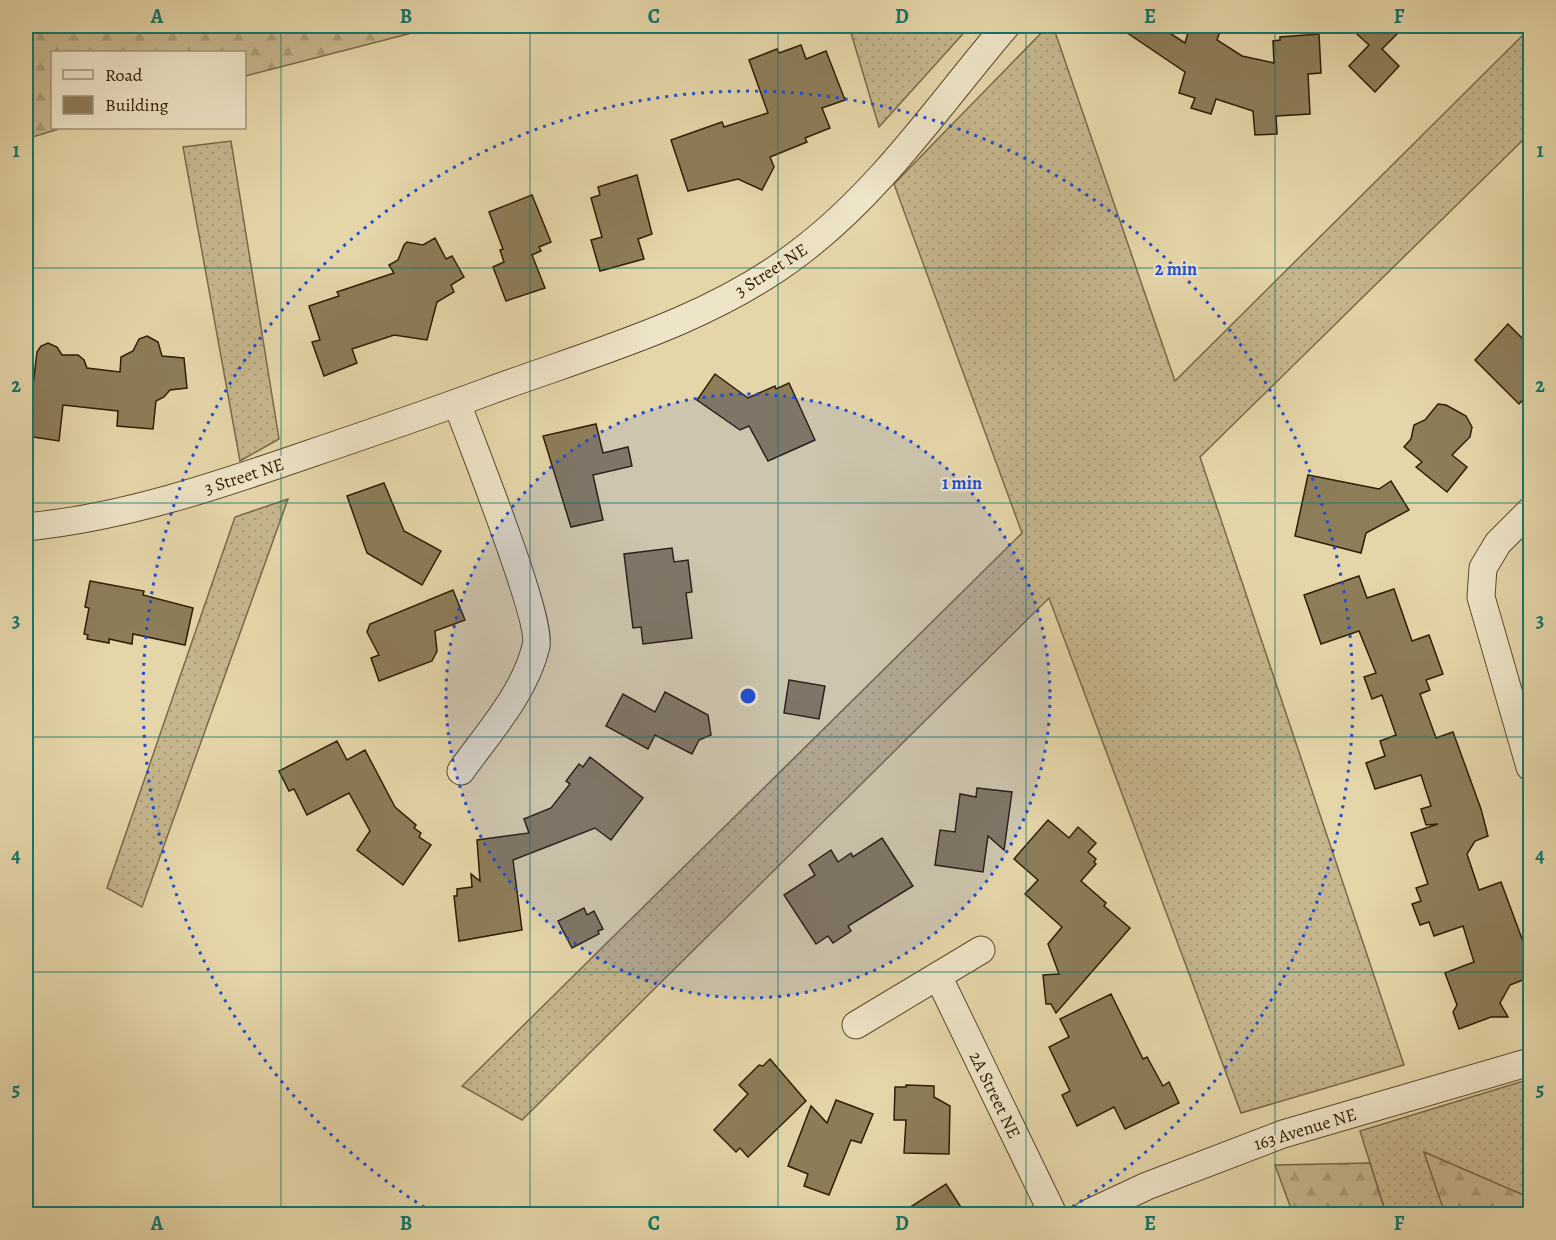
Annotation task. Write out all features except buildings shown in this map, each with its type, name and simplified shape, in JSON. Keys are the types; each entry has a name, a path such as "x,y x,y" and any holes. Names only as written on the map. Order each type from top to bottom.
{"street":[{"name":"3 Street NE","path":"26,527 73,522 221,484 457,403 676,323 739,292 780,267 828,230 865,194 1006,26"},
{"path":"457,403 527,597 537,644 519,688 461,771"},
{"path":"1530,511 1498,543 1483,568 1481,597 1530,767"},
{"path":"856,1025 981,950"},
{"name":"2A Street NE","path":"938,976 1053,1215"},
{"name":"163 Avenue NE","path":"1087,1215 1147,1186 1272,1138 1530,1062"}],"green space":[{"path":"26,26 439,26 246,76 246,51 51,51 51,129 59,129 26,139"},
{"path":"849,26 970,26 879,127"},
{"path":"1048,26 1053,26 1175,381 1530,28 1530,133 1200,457 1404,1065 1241,1113 1049,598 522,1120 462,1086 1022,533 894,184"},
{"path":"231,141 279,439 240,461 183,147"},
{"path":"288,499 142,907 107,888 235,517"},
{"path":"1530,1079 1530,1198 1424,1152 1446,1214 1386,1214 1360,1131"},
{"path":"1424,1152 1530,1198 1530,1214 1445,1214"},
{"path":"1370,1163 1386,1214 1293,1214 1275,1165"}]}
